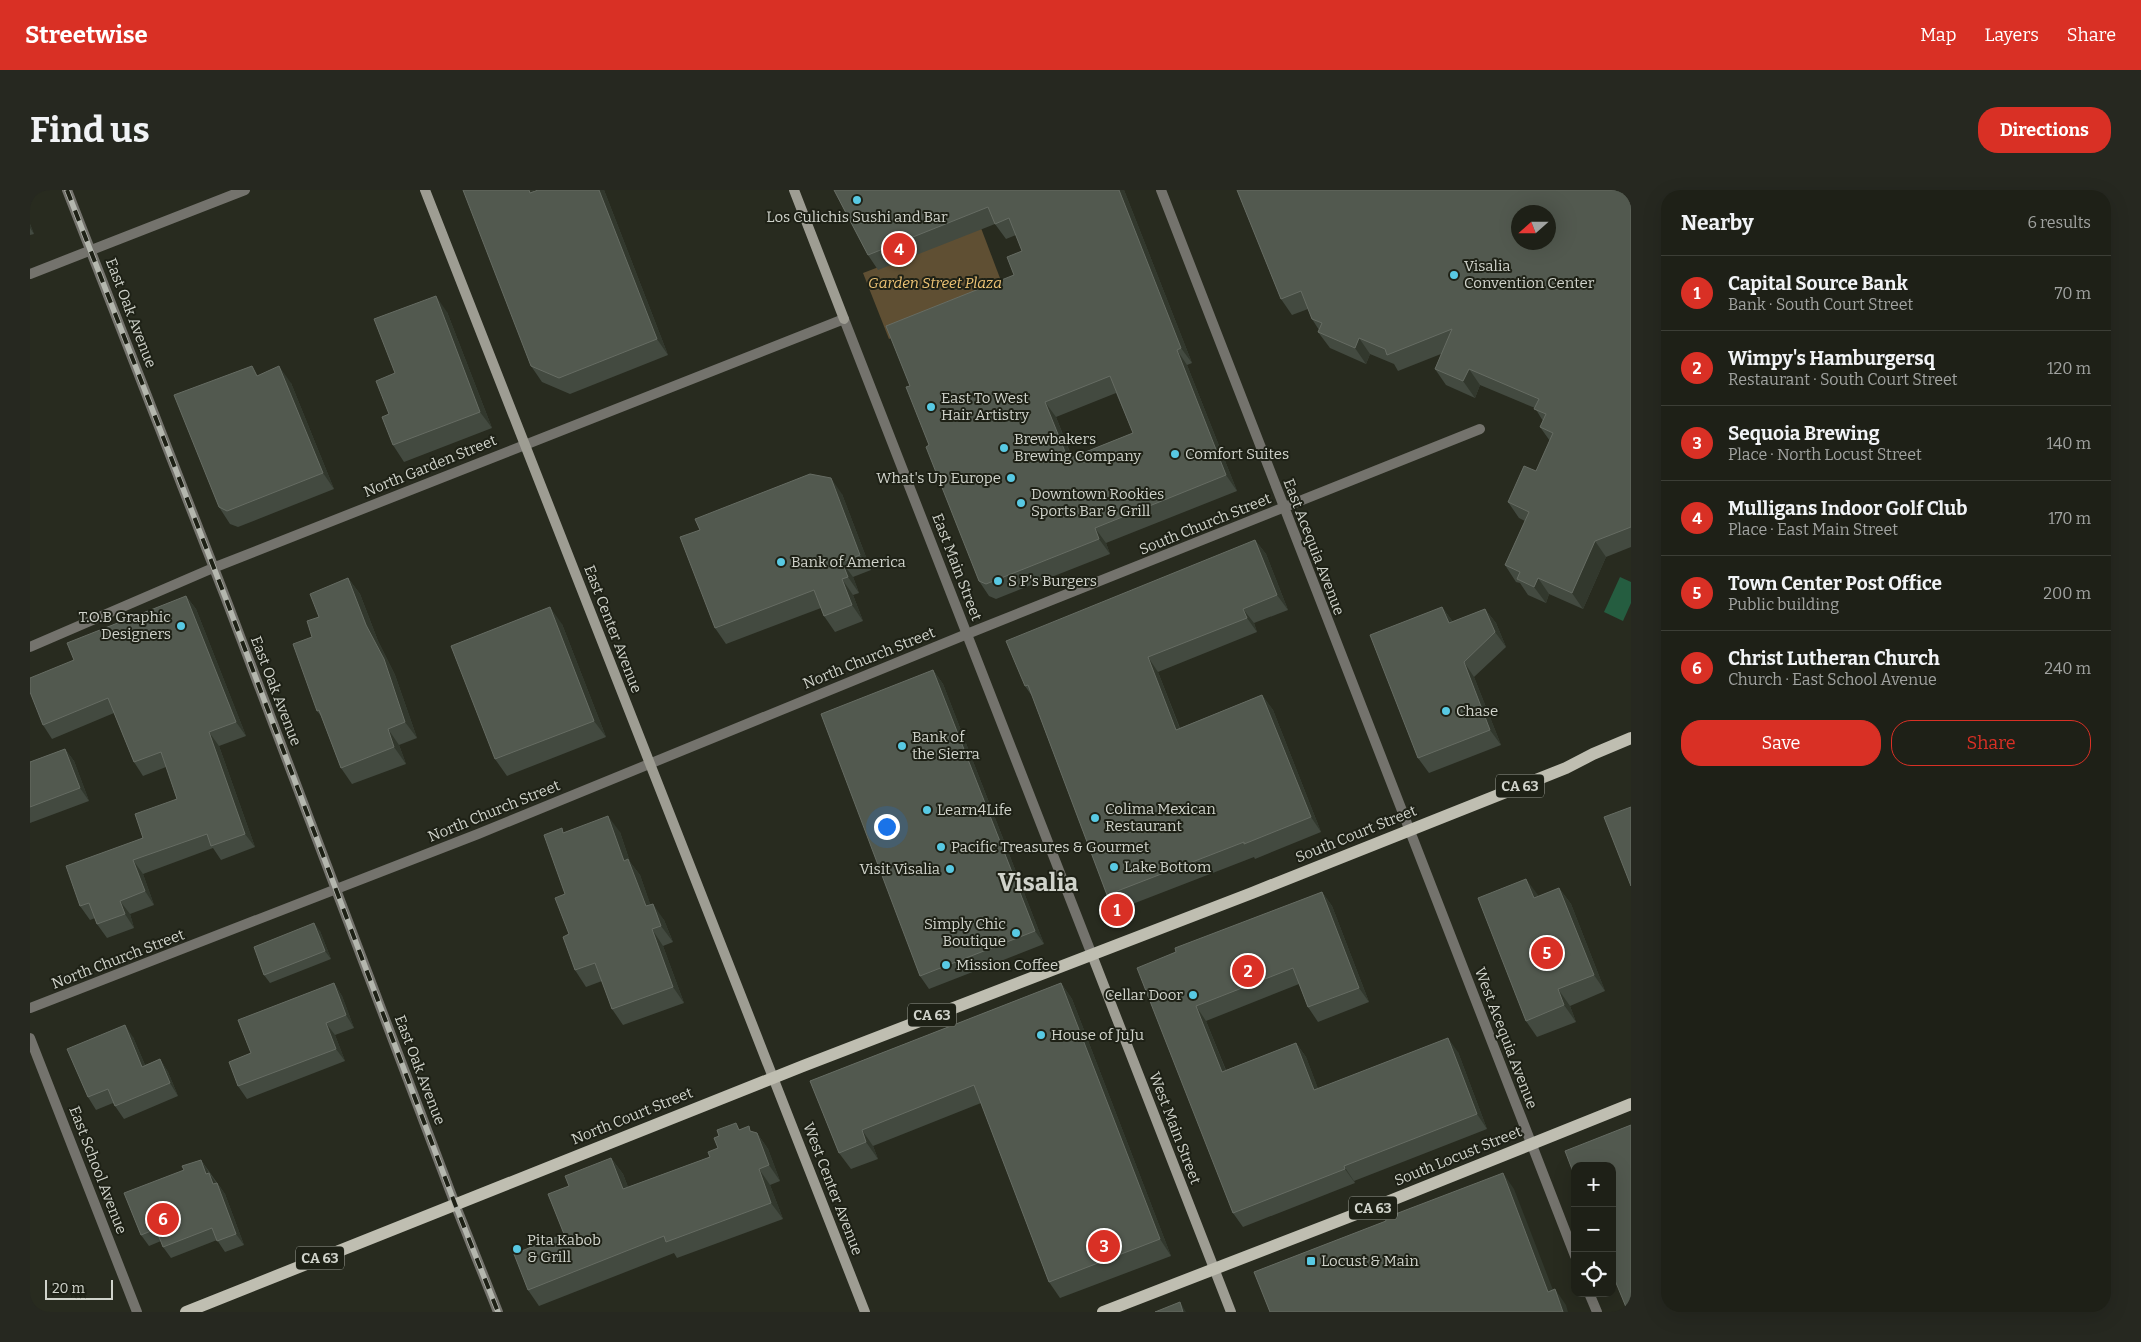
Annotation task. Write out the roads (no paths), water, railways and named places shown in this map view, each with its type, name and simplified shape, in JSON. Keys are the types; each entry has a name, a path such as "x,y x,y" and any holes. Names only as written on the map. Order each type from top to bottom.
{"main road":[{"name":"South Court Street","path":"1092,955 1566,768 1631,738"},
{"name":"North Court Street","path":"186,1312 774,1078 1092,955"},
{"name":"South Locust Street","path":"1214,1269 1631,1104"},
{"name":"CA 63","path":"1103,1312 1214,1269"}],"street":[{"name":"East Oak Avenue","path":"67,190 498,1312"},
{"path":"30,274 246,190"},
{"name":"East Center Avenue","path":"425,190 774,1078"},
{"name":"East Main Street","path":"794,190 1092,955"},
{"name":"East Acequia Avenue","path":"1161,190 1409,831"},
{"name":"North Garden Street","path":"30,647 213,568 844,319"},
{"name":"South Church Street","path":"967,634 1283,509 1480,428"},
{"name":"North Church Street","path":"30,1008 335,891 967,634"},
{"name":"West Acequia Avenue","path":"1409,831 1573,1252"},
{"name":"West Main Street","path":"1092,955 1231,1312"},
{"name":"East School Avenue","path":"30,1038 138,1312"},
{"name":"West Center Avenue","path":"774,1078 865,1312"},
{"path":"1590,1297 1596,1312"}],"railway":[{"path":"67,190 226,599 455,1204 498,1312"}],"place":[{"name":"Los Culichis Sushi and Bar","path":"857,200"},
{"name":"Mulligans Indoor Golf Club","path":"899,249"},
{"name":"Visalia Convention Center","path":"1454,275"},
{"name":"East To West Hair Artistry","path":"931,407"},
{"name":"Brewbakers Brewing Company","path":"1004,448"},
{"name":"Comfort Suites","path":"1175,454"},
{"name":"What's Up Europe","path":"1011,478"},
{"name":"Downtown Rookies Sports Bar & Grill","path":"1021,503"},
{"name":"Bank of America","path":"781,562"},
{"name":"S P's Burgers","path":"998,581"},
{"name":"T.O.B Graphic Designers","path":"181,626"},
{"name":"Chase","path":"1446,711"},
{"name":"Bank of the Sierra","path":"902,746"},
{"name":"Learn4Life","path":"927,810"},
{"name":"Colima Mexican Restaurant","path":"1095,818"},
{"name":"Pacific Treasures & Gourmet","path":"941,847"},
{"name":"Lake Bottom","path":"1114,867"},
{"name":"Visit Visalia","path":"950,869"},
{"name":"Capital Source Bank","path":"1117,910"},
{"name":"Simply Chic Boutique","path":"1016,933"},
{"name":"Town Center Post Office","path":"1547,953"},
{"name":"Mission Coffee","path":"946,965"},
{"name":"Wimpy's Hamburgersq","path":"1248,971"},
{"name":"Cellar Door","path":"1193,995"},
{"name":"House of JuJu","path":"1041,1035"},
{"name":"Christ Lutheran Church","path":"163,1219"},
{"name":"Sequoia Brewing","path":"1104,1246"},
{"name":"Pita Kabob & Grill","path":"517,1249"},
{"name":"Locust & Main","path":"1311,1261"}],"district":[{"name":"Visalia","path":"1038,883"}],"park label":[{"name":"Garden Street Plaza","path":"935,283"}]}
